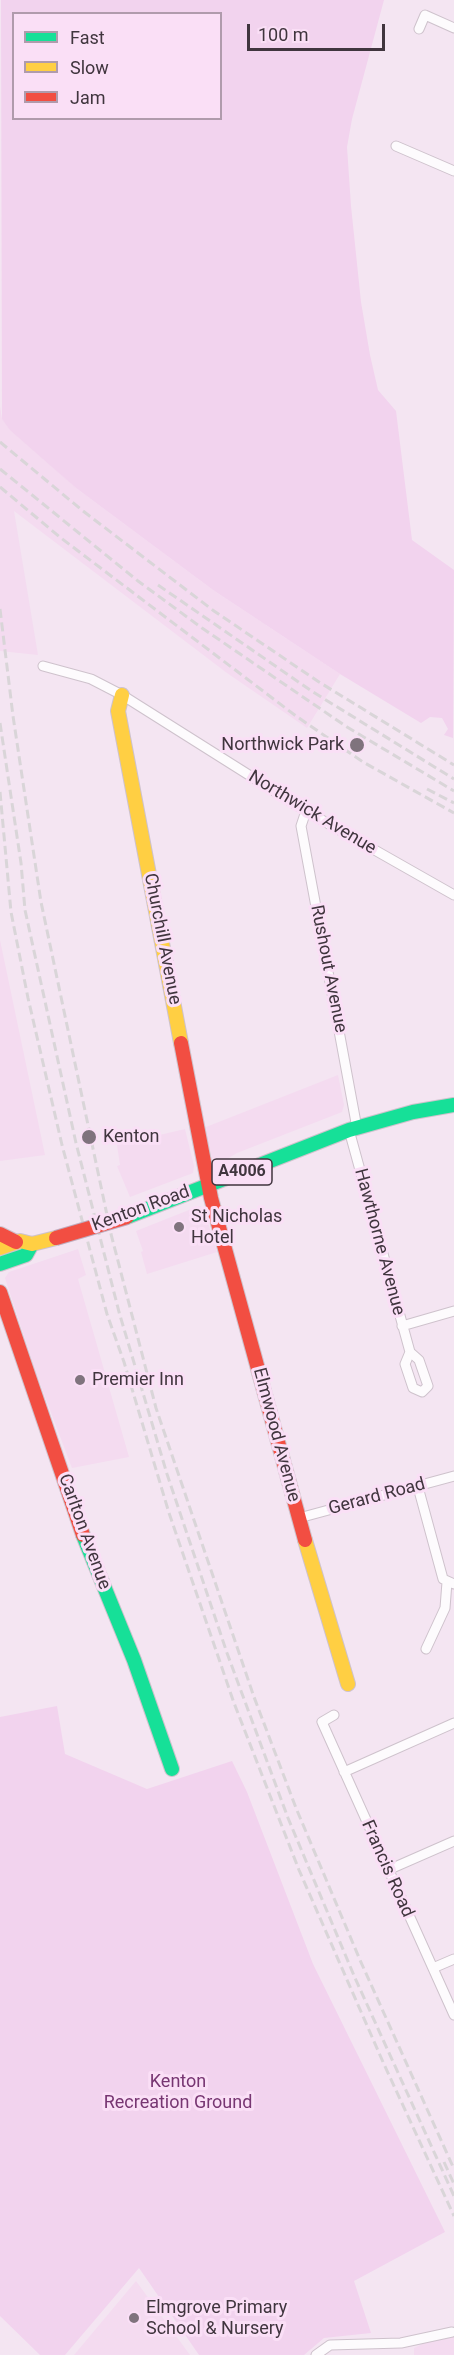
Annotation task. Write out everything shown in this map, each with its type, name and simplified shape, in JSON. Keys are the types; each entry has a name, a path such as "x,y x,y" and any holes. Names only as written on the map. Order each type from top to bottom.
{"street":[{"path":"419,29 425,15 454,28"},
{"path":"396,146 454,171"},
{"name":"Northwick Avenue","path":"43,666 91,679 122,695 306,811 454,895"},
{"name":"Churchill Avenue","path":"122,695 118,711 208,1184"},
{"name":"Rushout Avenue","path":"306,811 301,826 353,1129"},
{"name":"Kenton Road","path":"0,1248 16,1242 32,1244 127,1217 353,1129 413,1112 454,1105"},
{"name":"Hawthorne Avenue","path":"353,1129 410,1353"},
{"name":"Elmwood Avenue","path":"208,1184 299,1518 348,1684"},
{"path":"0,1234 16,1242"},
{"name":"Kenton Road","path":"0,1264 26,1255 32,1244"},
{"name":"Carlton Avenue","path":"0,1292 83,1536 134,1660 172,1769"},
{"path":"402,1326 454,1311"},
{"name":"Gerard Road","path":"299,1518 454,1476"},
{"path":"418,1487 443,1579 451,1583 445,1608 426,1649"},
{"name":"Francis Road","path":"334,1715 322,1722 454,2014"},
{"path":"344,1772 454,1723"},
{"path":"388,1870 454,1841"},
{"path":"433,1968 454,1959"},
{"path":"316,2355 330,2345 401,2343 452,2332"}],"shaded area":[{"path":"0,406 2,419 76,488 213,590 340,674 307,728 227,673 14,511 38,655 0,651"},
{"path":"0,940 45,1155 0,1161"},
{"path":"338,1075 344,1105 342,1112 237,1153 222,1162 213,1162 206,1127"},
{"path":"185,1129 194,1166 193,1173 130,1197 117,1166 120,1165 117,1145"},
{"path":"199,1206 203,1207 217,1252 147,1274 141,1252 143,1251 136,1231"},
{"path":"78,1249 86,1275 78,1279 129,1457 72,1468 36,1373 5,1278 9,1272"},
{"name":"Elmgrove Primary School & Nursery","path":"136,2281 190,2355 74,2355"},
{"path":"454,2336 454,2355 414,2355 414,2348 432,2339"}],"green space":[{"name":"Northwick Park","path":"1,0 384,0 352,119 347,147 351,206 361,302 370,355 378,390 396,411 412,540 454,570 453,738 444,735 448,729 442,718 430,717 421,723 340,674 213,590 76,488 10,430 2,419"},
{"name":"Kenton Recreation Ground","path":"57,1706 65,1754 147,1789 232,1761 247,1792 313,1964 445,2232 354,2281 371,2333 324,2338 304,2355 199,2355 139,2268 65,2355 40,2355 0,2316 0,1717"}],"railway":[{"path":"0,442 83,511 214,611 319,682 454,765"},
{"path":"0,469 138,581 202,628 347,727 454,791"},
{"path":"0,487 61,538 296,716 363,762 454,813"},
{"path":"158,585 313,692 454,779"},
{"path":"0,609 13,716 41,902 111,1234 156,1408 254,1697 296,1808 360,1960 454,2169"},
{"path":"0,723 21,863 25,910 76,1143 119,1312 167,1474 227,1653 288,1818 355,1978 454,2196"},
{"path":"427,789 454,803"},
{"path":"0,792 11,912 62,1145 107,1314 124,1362 169,1513 234,1703 299,1870 383,2062 454,2216"},
{"path":"444,2162 454,2184"}],"traffic: fast":[{"path":"127,1217 349,1130 413,1112 454,1105"},
{"path":"0,1264 26,1255 32,1244"},
{"path":"83,1535 134,1660 172,1769"}],"traffic: slow":[{"path":"122,695 118,711 181,1043"},
{"path":"0,1248 20,1241 32,1244 56,1238"},
{"path":"305,1540 348,1684"}],"traffic: jam":[{"path":"181,1043 211,1198 305,1540"},
{"path":"56,1238 127,1217"},
{"path":"0,1234 16,1242"},
{"path":"0,1292 83,1535"}],"place":[{"name":"Northwick Park","path":"357,745"},
{"name":"Kenton","path":"89,1137"},
{"name":"St Nicholas Hotel","path":"179,1227"},
{"name":"Premier Inn","path":"80,1380"},
{"name":"Elmgrove Primary School & Nursery","path":"134,2318"}]}
